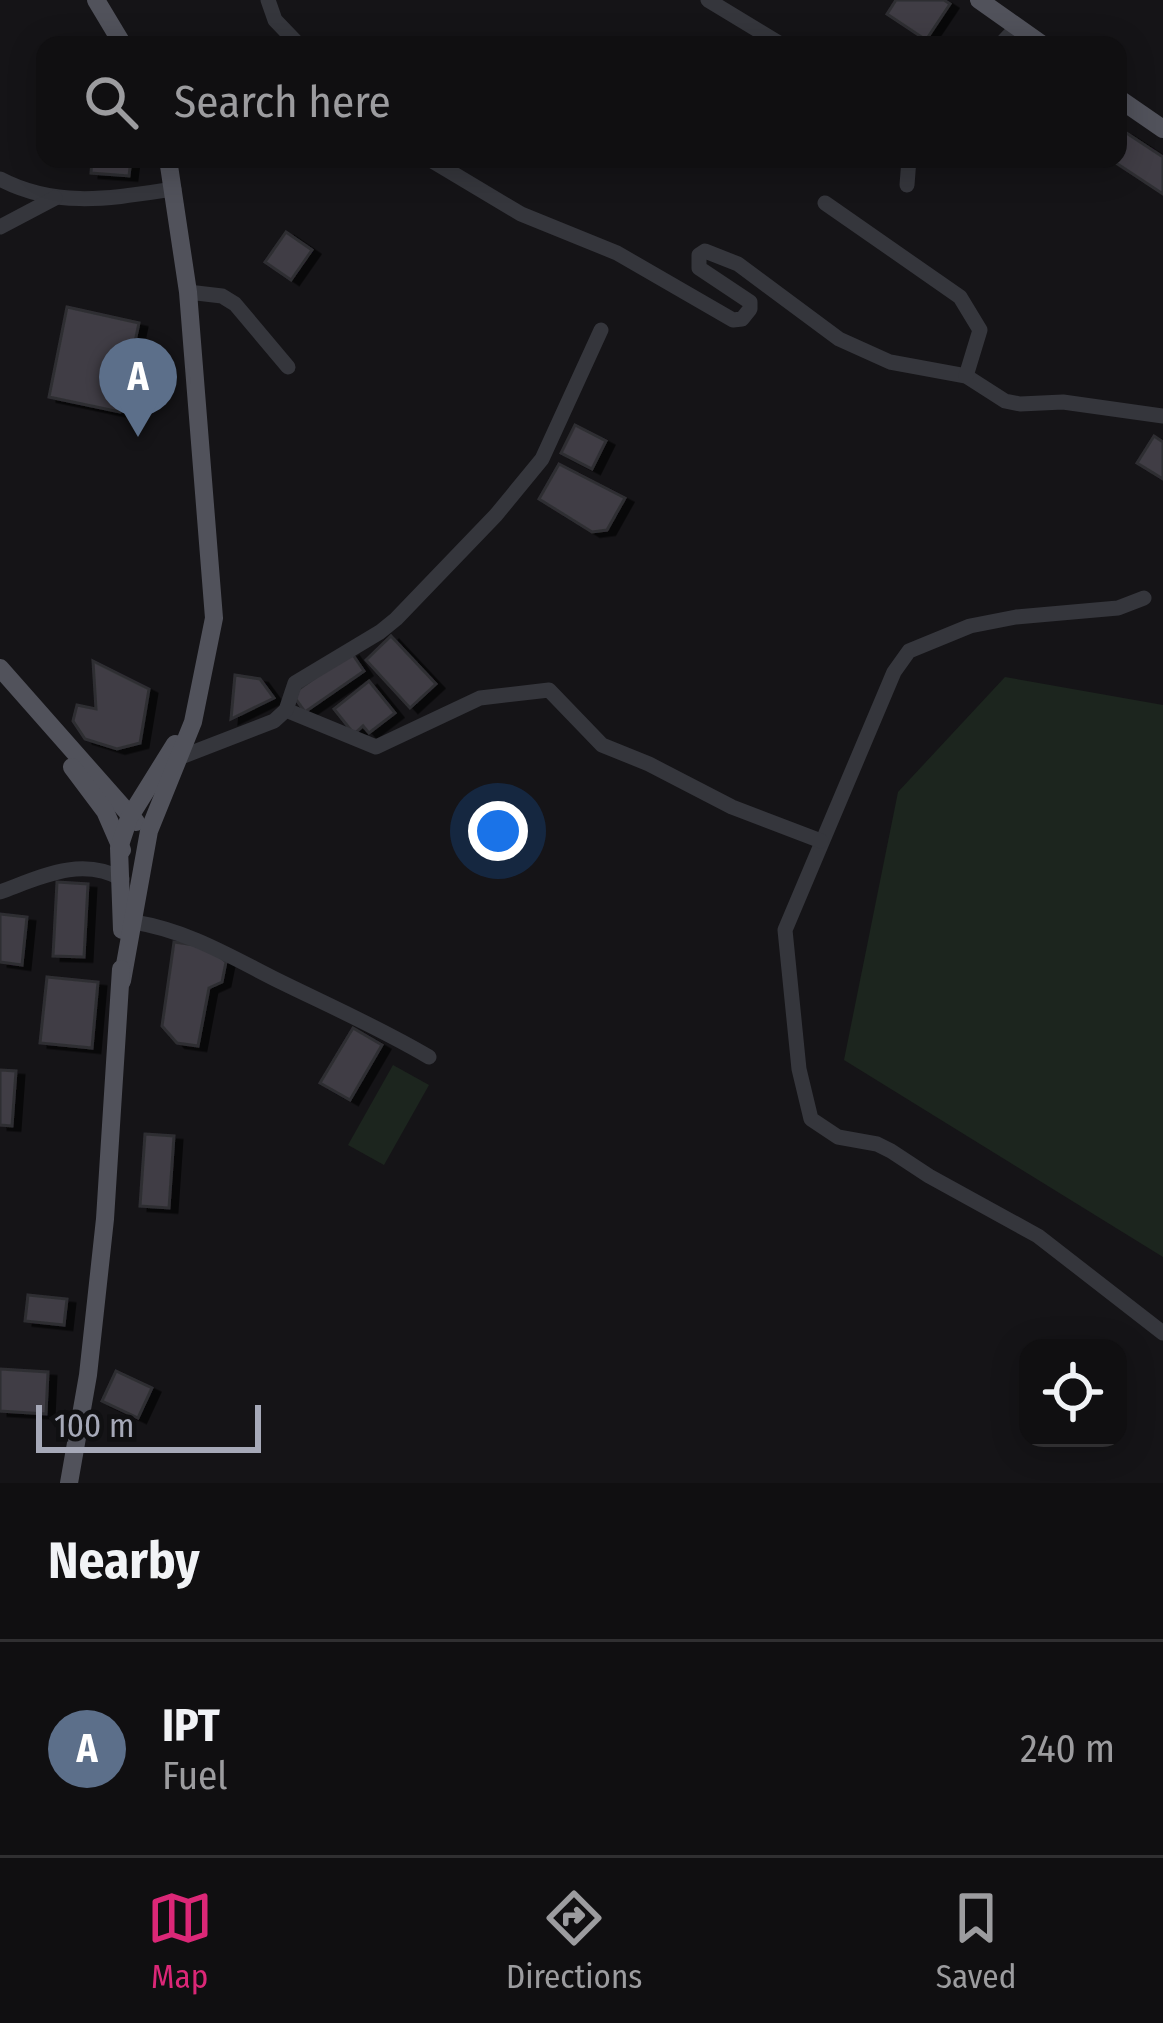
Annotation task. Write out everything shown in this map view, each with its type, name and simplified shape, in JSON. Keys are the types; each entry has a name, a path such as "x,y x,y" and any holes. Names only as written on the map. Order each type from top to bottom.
{"main road":[{"path":"96,0 118,36"},
{"path":"979,0 1030,36"},
{"path":"1127,104 1163,129"},
{"path":"122,981 149,831 196,709 209,653 214,593 188,292 170,168"},
{"path":"0,668 129,818 149,831"},
{"path":"22,694 38,723 105,811 119,848 122,879 122,981 94,1330 69,1483"},
{"path":"119,848 129,818 196,709"},
{"path":"119,848 143,861"}],"street":[{"path":"268,0 275,20 290,36"},
{"path":"708,0 767,36"},
{"path":"1008,36 1017,27"},
{"path":"444,168 521,214 617,253 727,317 742,319 750,302 699,268 699,255 705,251 738,264 839,340 890,362 966,376 1020,404 1063,402 1163,416"},
{"path":"907,185 908,168"},
{"path":"0,179 32,194 98,201 174,189"},
{"path":"0,227 55,198"},
{"path":"825,203 970,307 980,330 966,376"},
{"path":"188,292 222,296 235,304 288,367"},
{"path":"181,757 265,726 286,710 295,683 396,619 532,472 554,438 601,330"},
{"path":"1144,598 1118,608 1060,611 970,626 909,651 879,704 785,930 784,945 799,1070 812,1119 838,1137 891,1151 1028,1230 1163,1333"},
{"path":"286,710 376,747 480,698 549,690 602,745 732,807 821,841"},
{"path":"0,892 73,866 108,871 122,879"},
{"path":"134,922 222,949 429,1057"}],"shaded area":[{"path":"1005,677 1163,705 1163,1257 844,1060 898,792"},
{"path":"393,1065 429,1085 384,1165 348,1145"}],"building":[{"path":"896,0 950,4 929,36 920,36 887,14"},
{"path":"1127,133 1163,157 1163,194 1124,168"},
{"path":"91,168 130,168 129,176 91,173"},
{"path":"286,232 312,250 291,280 265,262"},
{"path":"67,307 139,323 120,412 49,397"},
{"path":"575,425 606,441 592,469 561,453"},
{"path":"1154,436 1163,442 1163,479 1137,463"},
{"path":"559,464 625,498 607,530 592,532 539,499"},
{"path":"391,636 436,684 410,708 366,660"},
{"path":"351,652 364,671 305,712 292,694"},
{"path":"93,661 149,689 140,743 117,749 85,739 73,721 77,705 96,709"},
{"path":"235,675 260,679 274,698 231,719"},
{"path":"369,681 395,713 369,733 363,726 354,734 334,709"},
{"path":"57,882 88,884 84,957 53,956"},
{"path":"0,914 27,917 22,965 0,962"},
{"path":"174,942 209,947 226,962 222,982 209,988 198,1046 177,1043 162,1026"},
{"path":"47,977 98,982 92,1048 40,1043"},
{"path":"353,1028 382,1045 350,1100 320,1083"},
{"path":"0,1070 16,1071 12,1126 0,1125"},
{"path":"145,1134 174,1136 169,1208 140,1206"},
{"path":"28,1295 67,1299 64,1325 25,1321"},
{"path":"0,1369 48,1372 46,1414 0,1411"},
{"path":"116,1371 152,1388 138,1418 102,1401"}],"place":[{"name":"IPT","path":"138,437"}]}
